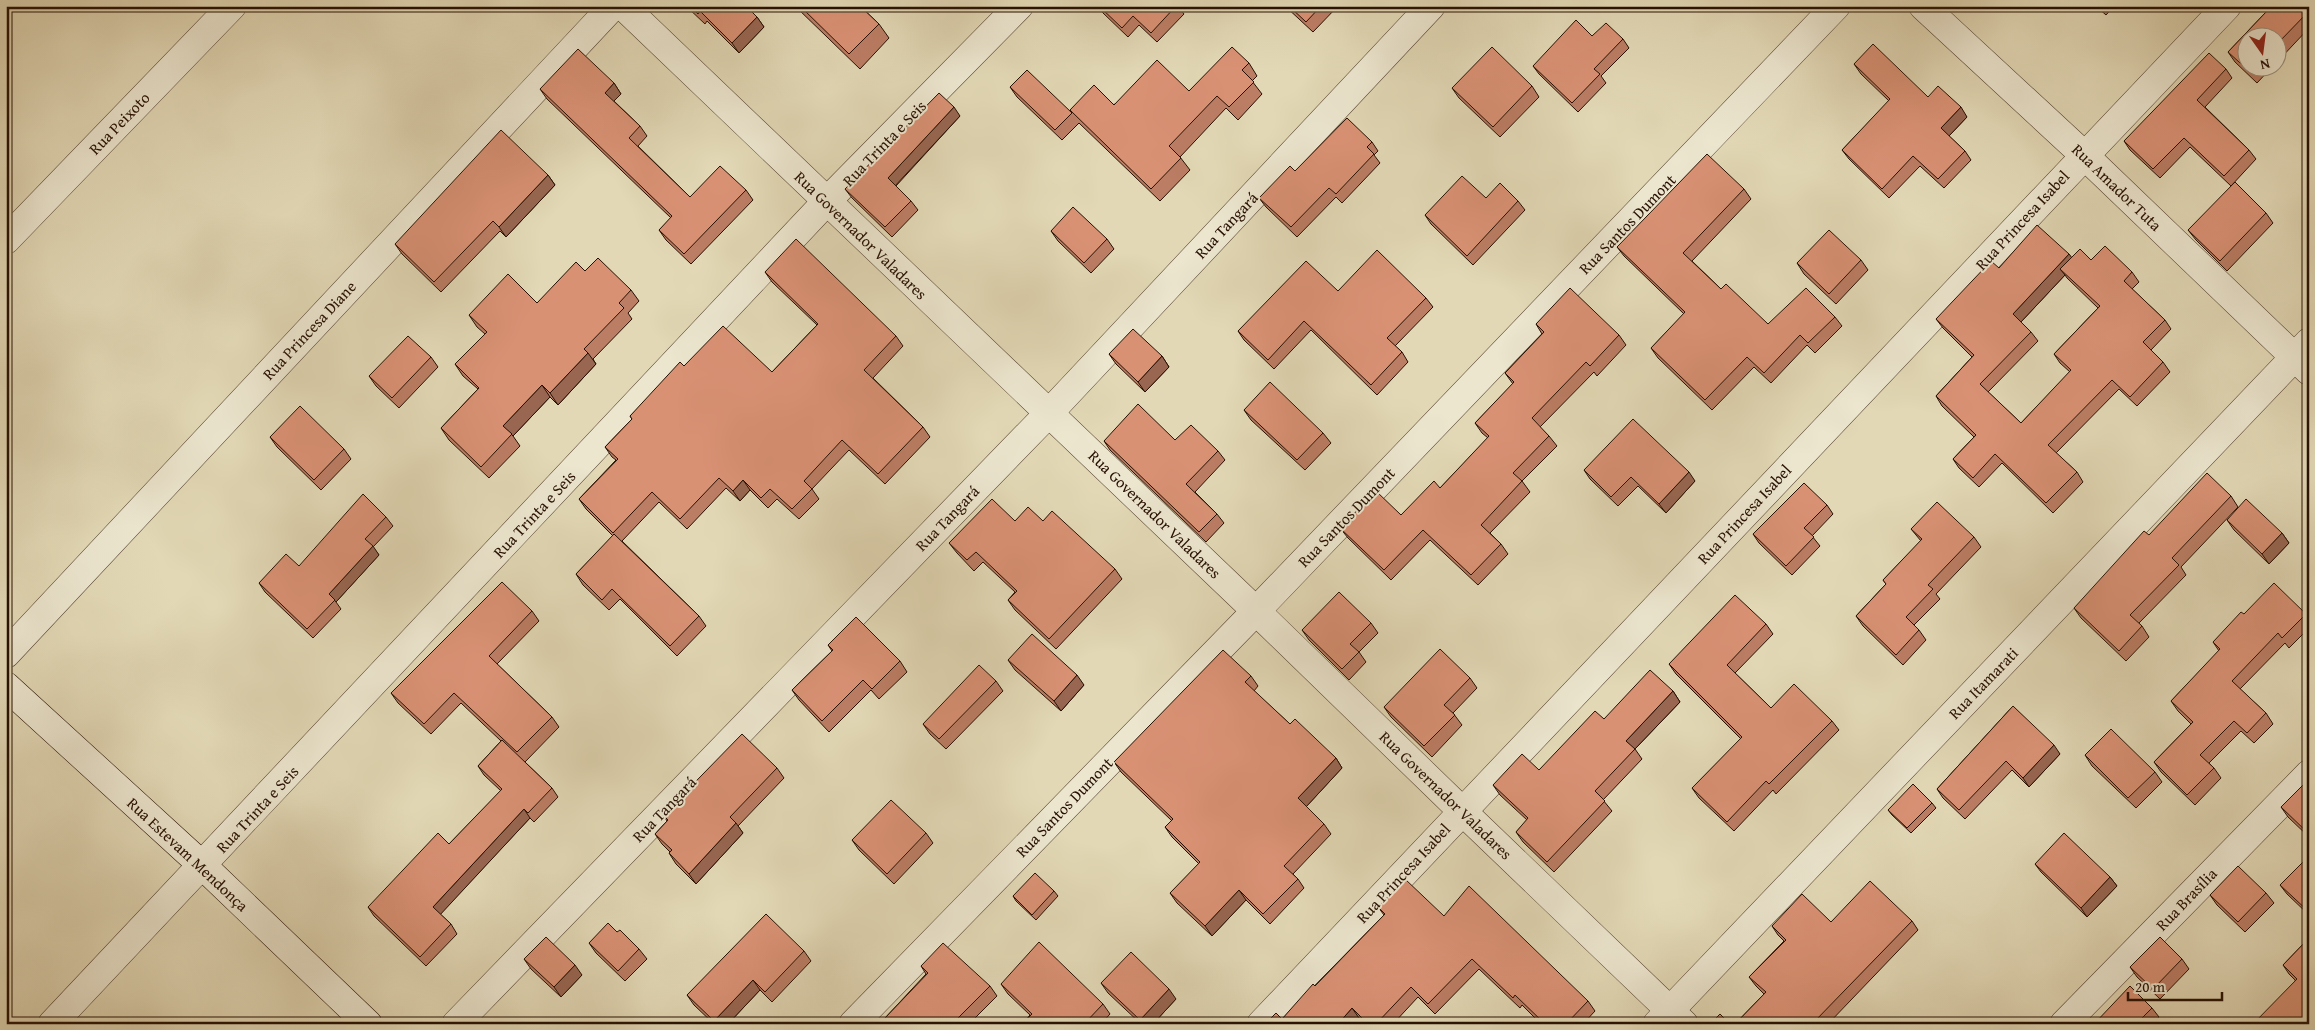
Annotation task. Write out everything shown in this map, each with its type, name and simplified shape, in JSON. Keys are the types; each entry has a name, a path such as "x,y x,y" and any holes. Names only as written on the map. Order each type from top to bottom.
{"street":[{"name":"Rua Peixoto","path":"6,240 232,6"},
{"name":"Rua Princesa Diane","path":"6,654 613,6"},
{"name":"Rua Governador Valadares","path":"623,6 826,202 1256,610 1671,1019"},
{"name":"Rua Trinta e Seis","path":"52,1024 203,866 826,202 1018,6"},
{"name":"Rua Tangará","path":"456,1024 1049,413 1431,6"},
{"name":"Rua Santos Dumont","path":"853,1024 1256,610 1836,6"},
{"name":"Rua Amador Tuta","path":"1924,6 2304,356"},
{"name":"Rua Princesa Isabel","path":"1261,1024 2084,155 2228,6"},
{"name":"Rua Itamarati","path":"1671,1019 2304,356"},
{"name":"Rua Estevam Mendonça","path":"6,686 203,866 368,1024"},
{"name":"Rua Brasília","path":"2064,1024 2309,774"}],"building":[{"path":"690,6 746,6 757,17 732,43 700,11 698,14"},
{"path":"800,6 860,6 879,24 849,54"},
{"path":"1099,6 1176,6 1151,33 1133,16 1122,28"},
{"path":"1289,6 1321,6 1306,22"},
{"path":"2098,6 2106,6 2102,10"},
{"path":"2264,6 2309,6 2309,11 2288,33 2288,28 2251,28 2267,11 2263,8"},
{"path":"1576,20 1592,36 1606,23 1623,39 1594,69 1600,74 1572,103 1533,66"},
{"path":"2238,41 2238,61 2228,52"},
{"path":"1873,44 1928,97 1938,86 1961,107 1941,128 1965,151 1938,179 1913,156 1882,189 1842,150 1890,99 1854,64"},
{"path":"1232,47 1249,63 1242,70 1254,82 1229,107 1217,96 1169,146 1181,158 1151,189 1070,110 1094,85 1114,105 1157,60 1189,91"},
{"path":"1492,47 1532,86 1493,127 1452,88"},
{"path":"578,49 614,83 605,93 640,126 629,138 690,197 720,166 746,190 684,254 659,230 672,216 540,89"},
{"path":"2209,53 2226,69 2197,100 2249,150 2224,176 2184,138 2153,169 2124,141"},
{"path":"1027,70 1072,113 1055,130 1010,87"},
{"path":"939,93 954,107 888,178 911,201 885,227 845,189"},
{"path":"1347,118 1372,142 1367,147 1374,154 1336,194 1329,188 1291,227 1259,198 1290,166 1295,171"},
{"path":"501,130 548,175 499,227 493,221 434,282 395,244"},
{"path":"1707,154 1744,189 1683,253 1721,289 1726,284 1768,324 1806,288 1835,317 1808,343 1800,335 1764,373 1747,357 1705,400 1651,348 1685,312 1617,247"},
{"path":"1462,176 1486,198 1500,183 1518,201 1467,256 1425,215"},
{"path":"2235,182 2266,213 2220,261 2188,230"},
{"path":"1073,207 1107,239 1084,263 1051,231"},
{"path":"2037,225 2069,254 2013,314 2031,332 1980,384 2021,423 2071,370 2054,354 2100,306 2060,269 2080,249 2091,260 2105,246 2132,272 2124,281 2165,320 2143,342 2163,362 2130,397 2112,380 2048,445 2077,472 2046,503 1995,454 1973,478 1953,459 1976,435 1936,396 1974,355 1936,319 1991,261 1999,268"},
{"path":"1829,230 1861,260 1829,294 1797,263"},
{"path":"796,239 896,336 864,370 923,427 878,474 842,440 804,481 812,489 792,509 770,489 761,498 743,480 733,491 719,478 680,519 652,492 613,533 579,499 618,459 605,447 632,419 630,416 680,362 684,366 723,326 772,372 818,324 765,272"},
{"path":"1377,250 1426,298 1387,338 1402,352 1371,385 1304,321 1268,360 1238,331 1306,261 1338,291"},
{"path":"598,258 631,290 619,303 624,308 584,349 588,353 550,393 542,385 503,426 512,434 481,467 441,428 479,388 455,364 487,332 469,315 508,274 537,303 576,262 585,271"},
{"path":"1570,288 1619,335 1590,366 1586,362 1532,418 1549,436 1513,473 1522,481 1481,525 1501,544 1471,575 1423,530 1384,570 1340,528 1376,491 1401,515 1434,481 1440,488 1489,436 1475,423 1514,382 1505,373 1544,332 1536,324"},
{"path":"1133,329 1162,356 1138,382 1109,354"},
{"path":"408,336 431,357 392,398 369,376"},
{"path":"1270,382 1323,433 1297,460 1244,410"},
{"path":"1138,404 1175,440 1191,425 1218,451 1186,484 1217,514 1199,532 1104,441"},
{"path":"300,406 344,449 314,480 270,437"},
{"path":"1633,419 1689,472 1659,504 1631,477 1611,497 1584,470"},
{"path":"2207,473 2231,496 2172,558 2179,565 2130,615 2142,626 2119,651 2074,608 2144,531 2149,535"},
{"path":"1804,483 1827,505 1804,528 1814,537 1786,566 1753,534"},
{"path":"363,494 386,517 365,539 373,546 329,594 335,600 307,629 259,583 286,554 299,566"},
{"path":"992,499 1015,521 1028,507 1043,521 1052,511 1115,569 1049,639 1008,600 1017,591 976,552 967,560 949,543"},
{"path":"2246,499 2282,533 2262,554 2227,520"},
{"path":"1937,502 1974,537 1928,585 1933,589 1906,617 1919,630 1896,655 1856,616 1886,584 1883,580 1922,539 1911,529"},
{"path":"614,534 699,616 670,646 612,589 602,600 576,574"},
{"path":"502,582 532,611 489,656 552,717 517,752 454,693 424,724 391,693"},
{"path":"2274,583 2306,614 2282,638 2278,633 2232,681 2266,713 2247,733 2234,721 2200,755 2214,768 2187,795 2154,762 2193,722 2171,701 2220,649 2213,642 2241,612 2244,614"},
{"path":"1339,592 1371,623 1350,644 1359,652 1342,669 1302,630"},
{"path":"1735,595 1766,624 1727,665 1771,708 1794,684 1832,721 1769,784 1766,781 1727,822 1692,788 1742,737 1669,664"},
{"path":"856,617 900,661 872,689 863,680 822,721 792,690 833,650 828,645"},
{"path":"1032,634 1077,675 1054,701 1008,660"},
{"path":"1440,649 1470,678 1444,705 1455,715 1424,746 1384,707"},
{"path":"1223,650 1251,676 1245,682 1290,724 1295,719 1336,758 1298,798 1324,824 1284,866 1298,879 1263,914 1239,890 1205,926 1170,893 1200,862 1165,827 1173,819 1114,762"},
{"path":"979,665 996,681 939,739 923,724"},
{"path":"1650,670 1673,691 1626,741 1635,749 1595,791 1605,801 1547,862 1516,832 1528,818 1493,785 1522,754 1539,770 1595,711 1604,719"},
{"path":"2013,706 2054,745 2023,778 2006,761 1959,810 1937,789"},
{"path":"2111,729 2155,772 2128,798 2085,755"},
{"path":"742,734 777,768 730,817 736,823 689,874 669,853 672,850 655,834 668,820 663,815"},
{"path":"502,740 552,788 528,813 524,809 433,907 451,924 420,957 368,907 438,833 449,844 502,789 478,766"},
{"path":"2309,779 2309,834 2281,807"},
{"path":"1913,784 1932,803 1907,828 1888,810"},
{"path":"891,800 926,833 887,874 852,840"},
{"path":"2064,833 2110,877 2081,908 2035,864"},
{"path":"2309,856 2309,912 2280,885"},
{"path":"2238,866 2266,893 2238,922 2210,895"},
{"path":"1035,873 1054,891 1032,915 1013,896"},
{"path":"1405,879 1444,916 1469,886 1588,1001 1566,1024 1545,1024 1515,995 1513,998 1472,959 1428,1004 1411,987 1376,1024 1368,1024 1352,1008 1338,1024 1265,1024 1276,1013 1282,1019 1313,984 1315,986 1385,914 1378,907"},
{"path":"1870,881 1912,921 1814,1022 1816,1024 1735,1024 1766,992 1749,977 1786,940 1772,926 1802,894 1831,922"},
{"path":"766,914 804,951 765,992 753,980 714,1021 687,995"},
{"path":"608,923 617,932 620,930 639,949 618,971 589,943"},
{"path":"546,937 575,965 554,987 524,959"},
{"path":"2160,937 2182,959 2153,989 2130,967"},
{"path":"2309,938 2309,1024 2253,1024 2297,979 2283,965"},
{"path":"1039,942 1103,1004 1084,1024 1022,1024 1032,1014 1001,984"},
{"path":"943,943 990,986 952,1024 891,1024 885,1018 928,973 921,966"},
{"path":"1131,952 1169,989 1140,1020 1101,983"},
{"path":"2130,986 2152,1008 2136,1024 2094,1024"},
{"path":"1720,1014 1730,1024 1710,1024"}]}
